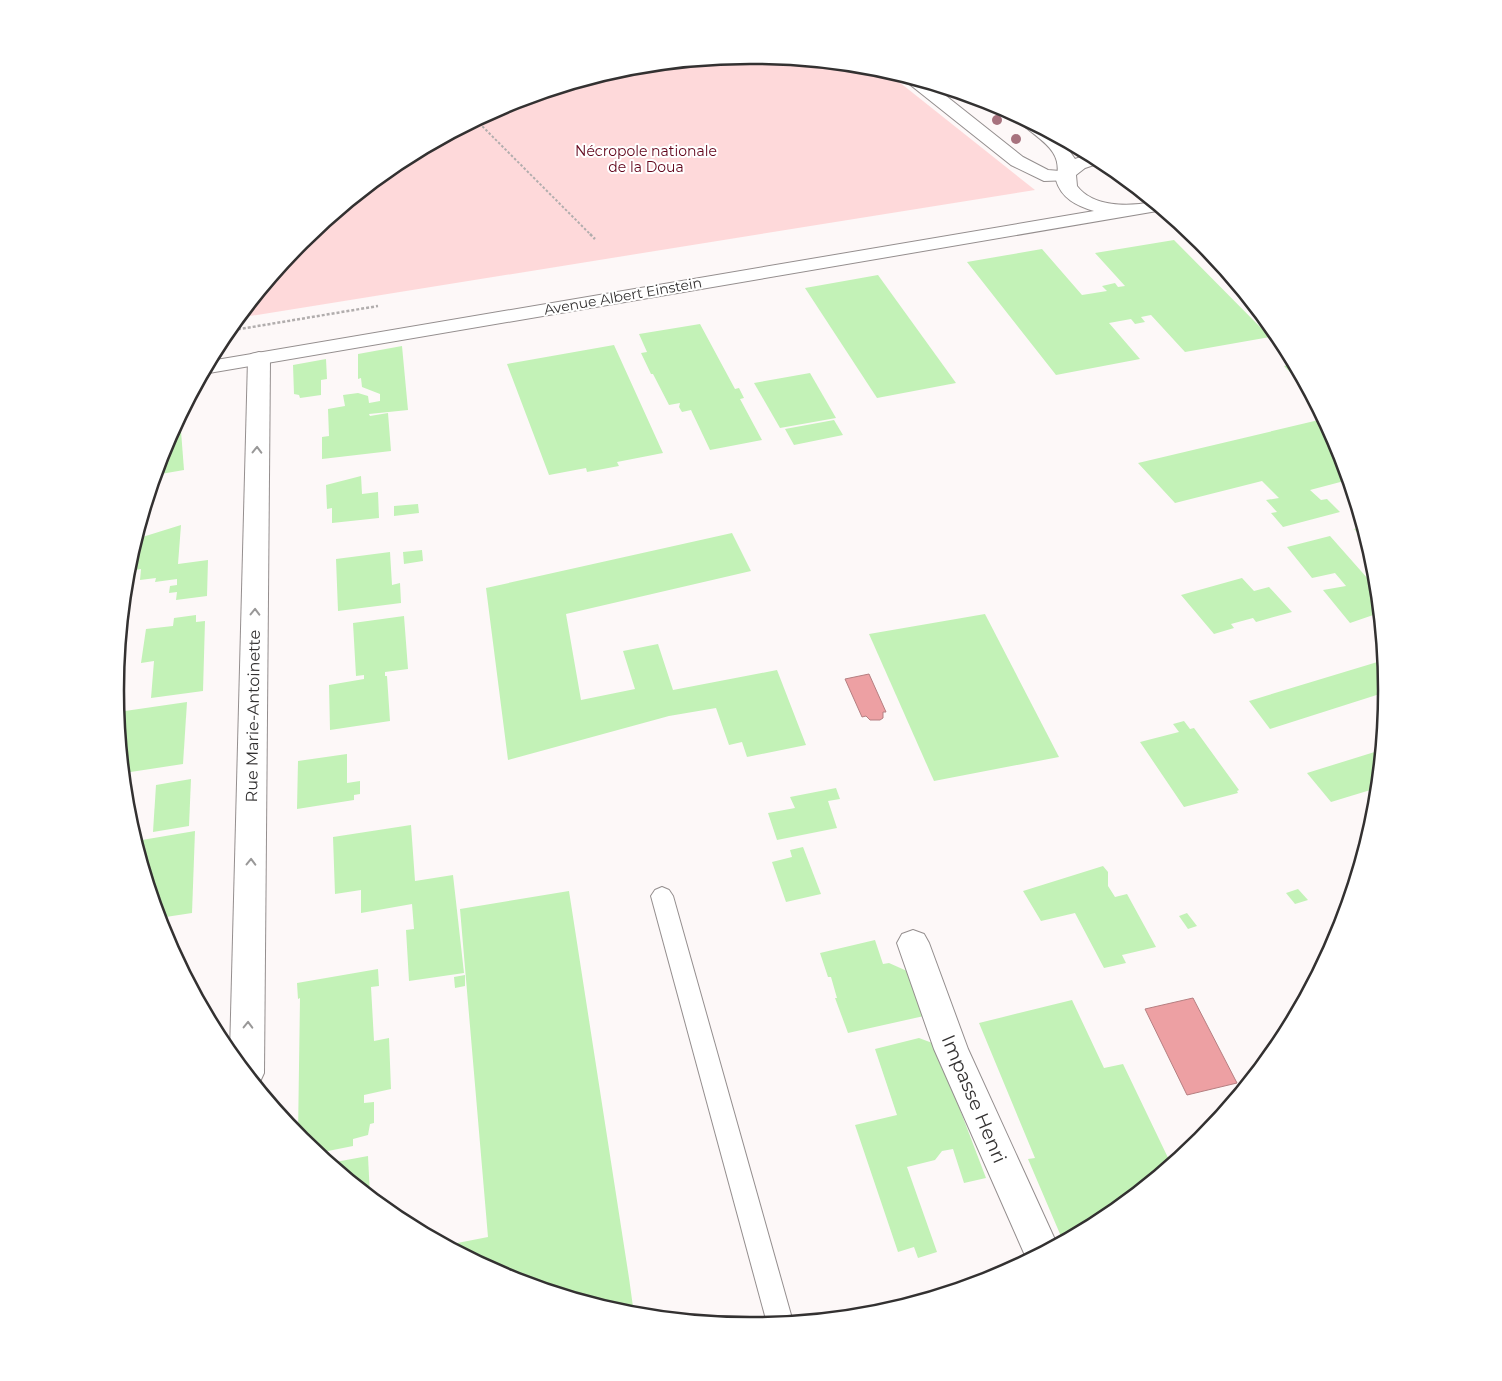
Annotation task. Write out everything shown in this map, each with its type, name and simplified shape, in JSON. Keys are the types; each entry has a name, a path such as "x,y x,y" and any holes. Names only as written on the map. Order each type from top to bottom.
{"street":[{"path":"927,89 1017,161 1044,174 1068,180"},
{"path":"1047,139 1065,156 1069,163 1068,180 1082,200 1095,205 1129,211"},
{"path":"1068,180 1077,164 1086,161"},
{"name":"Avenue Albert Einstein","path":"1041,224 1067,203 1068,180"},
{"name":"Avenue Albert Einstein","path":"215,367 1041,224 1150,207"},
{"name":"Rue Marie-Antoinette","path":"247,1063 259,359"},
{"name":"Impasse Henri","path":"914,943 951,1049 1040,1247"}],"lane":[{"path":"662,896 778,1316"}],"path":[{"path":"481,125 596,239"},
{"path":"239,329 380,306"}],"green space":[{"name":"Nécropole nationale de la Doua","path":"710,65 792,65 833,69 899,82 1035,190 249,316 280,277 338,219 369,193 403,169 438,148 474,128 511,111 550,97 589,85 669,69"}],"shaded area":[{"path":"869,674 886,712 883,712 883,718 880,720 870,720 866,716 862,717 845,679"},
{"path":"1193,998 1237,1083 1187,1095 1145,1009"}],"building":[{"path":"1174,240 1269,337 1185,352 1151,315 1141,317 1145,322 1135,324 1131,319 1109,323 1140,359 1056,375 967,262 1042,249 1082,295 1107,291 1102,286 1115,283 1118,287 1125,286 1095,253"},
{"path":"878,275 956,383 877,398 805,288"},
{"path":"700,324 735,389 739,388 744,398 740,399 762,440 710,450 691,410 682,412 679,407 680,403 669,405 653,374 651,374 641,353 647,352 639,334"},
{"path":"614,345 663,453 617,462 619,466 587,472 586,468 549,475 507,364"},
{"path":"402,346 408,410 369,414 370,416 388,413 391,451 322,459 322,437 329,436 328,409 345,406 343,395 358,393 368,396 369,403 380,401 380,394 362,387 361,378 358,379 358,354"},
{"path":"326,359 327,379 321,380 321,395 300,398 299,395 294,394 293,365"},
{"path":"810,373 836,418 780,428 754,383"},
{"path":"834,420 843,435 794,445 785,429"},
{"path":"1316,421 1341,482 1310,490 1321,500 1327,499 1340,512 1283,527 1271,513 1277,512 1266,500 1279,498 1262,481 1175,503 1138,463"},
{"path":"181,431 184,470 164,473"},
{"path":"361,476 362,494 378,492 379,518 332,523 332,508 327,509 326,485"},
{"path":"418,504 419,513 394,516 394,506"},
{"path":"181,525 178,564 208,560 207,596 176,600 177,592 169,593 170,586 177,585 177,579 155,582 156,578 140,580 141,569 136,570 144,537"},
{"path":"732,533 751,571 566,614 581,700 635,689 623,651 658,644 673,690 777,670 806,745 747,757 742,742 729,745 716,708 669,716 508,760 486,588"},
{"path":"1330,536 1368,578 1373,615 1350,623 1323,590 1346,586 1335,573 1312,578 1287,547"},
{"path":"422,550 423,561 404,564 403,552"},
{"path":"390,552 392,585 400,583 401,603 338,611 336,559"},
{"path":"1242,578 1254,591 1269,587 1292,612 1256,622 1253,618 1231,624 1234,628 1214,634 1181,595"},
{"path":"985,614 1059,757 934,781 869,634"},
{"path":"196,615 196,622 205,621 203,691 151,698 154,661 141,663 146,629 173,626 174,618"},
{"path":"404,616 408,669 385,672 385,676 387,676 390,721 330,730 329,685 364,679 364,675 356,676 353,623"},
{"path":"1377,662 1378,695 1270,729 1249,701"},
{"path":"187,702 183,764 130,772 125,711"},
{"path":"1184,721 1190,729 1194,728 1239,790 1237,791 1238,793 1184,807 1140,742 1179,732 1173,724"},
{"path":"1374,752 1369,790 1331,802 1307,773"},
{"path":"347,754 347,783 360,781 360,794 354,795 354,800 297,809 298,761"},
{"path":"191,779 189,826 153,832 156,785"},
{"path":"836,788 840,799 828,801 837,828 777,840 768,813 795,808 790,797"},
{"path":"411,825 415,881 453,875 464,973 409,981 406,930 414,929 412,904 361,913 361,890 335,894 333,837"},
{"path":"195,831 192,913 167,917 143,840"},
{"path":"803,847 821,894 786,902 772,862 792,857 790,850"},
{"path":"1103,866 1108,872 1108,886 1115,897 1127,894 1156,947 1122,955 1126,963 1104,968 1075,913 1041,921 1023,891"},
{"path":"1298,889 1308,900 1295,904 1286,893"},
{"path":"569,891 633,1306 589,1296 550,1284 511,1270 456,1243 488,1237 460,909"},
{"path":"1187,913 1197,926 1188,929 1179,916"},
{"path":"875,940 883,964 889,963 907,971 924,1016 848,1033 835,998 837,998 831,977 828,977 820,953"},
{"path":"378,969 379,986 371,987 374,1041 389,1038 391,1089 364,1095 364,1103 374,1102 374,1123 370,1124 368,1135 353,1139 353,1146 327,1151 298,1123 300,998 298,999 297,983"},
{"path":"465,975 465,986 455,988 454,977"},
{"path":"1072,1000 1104,1068 1123,1064 1168,1158 1133,1188 1099,1212 1060,1235 1028,1159 1035,1158 979,1023"},
{"path":"919,1038 935,1044 986,1178 964,1183 953,1149 942,1151 935,1160 907,1167 937,1252 918,1258 914,1247 898,1252 855,1125 897,1115 875,1049"},
{"path":"368,1156 370,1188 369,1188 338,1162"}]}
